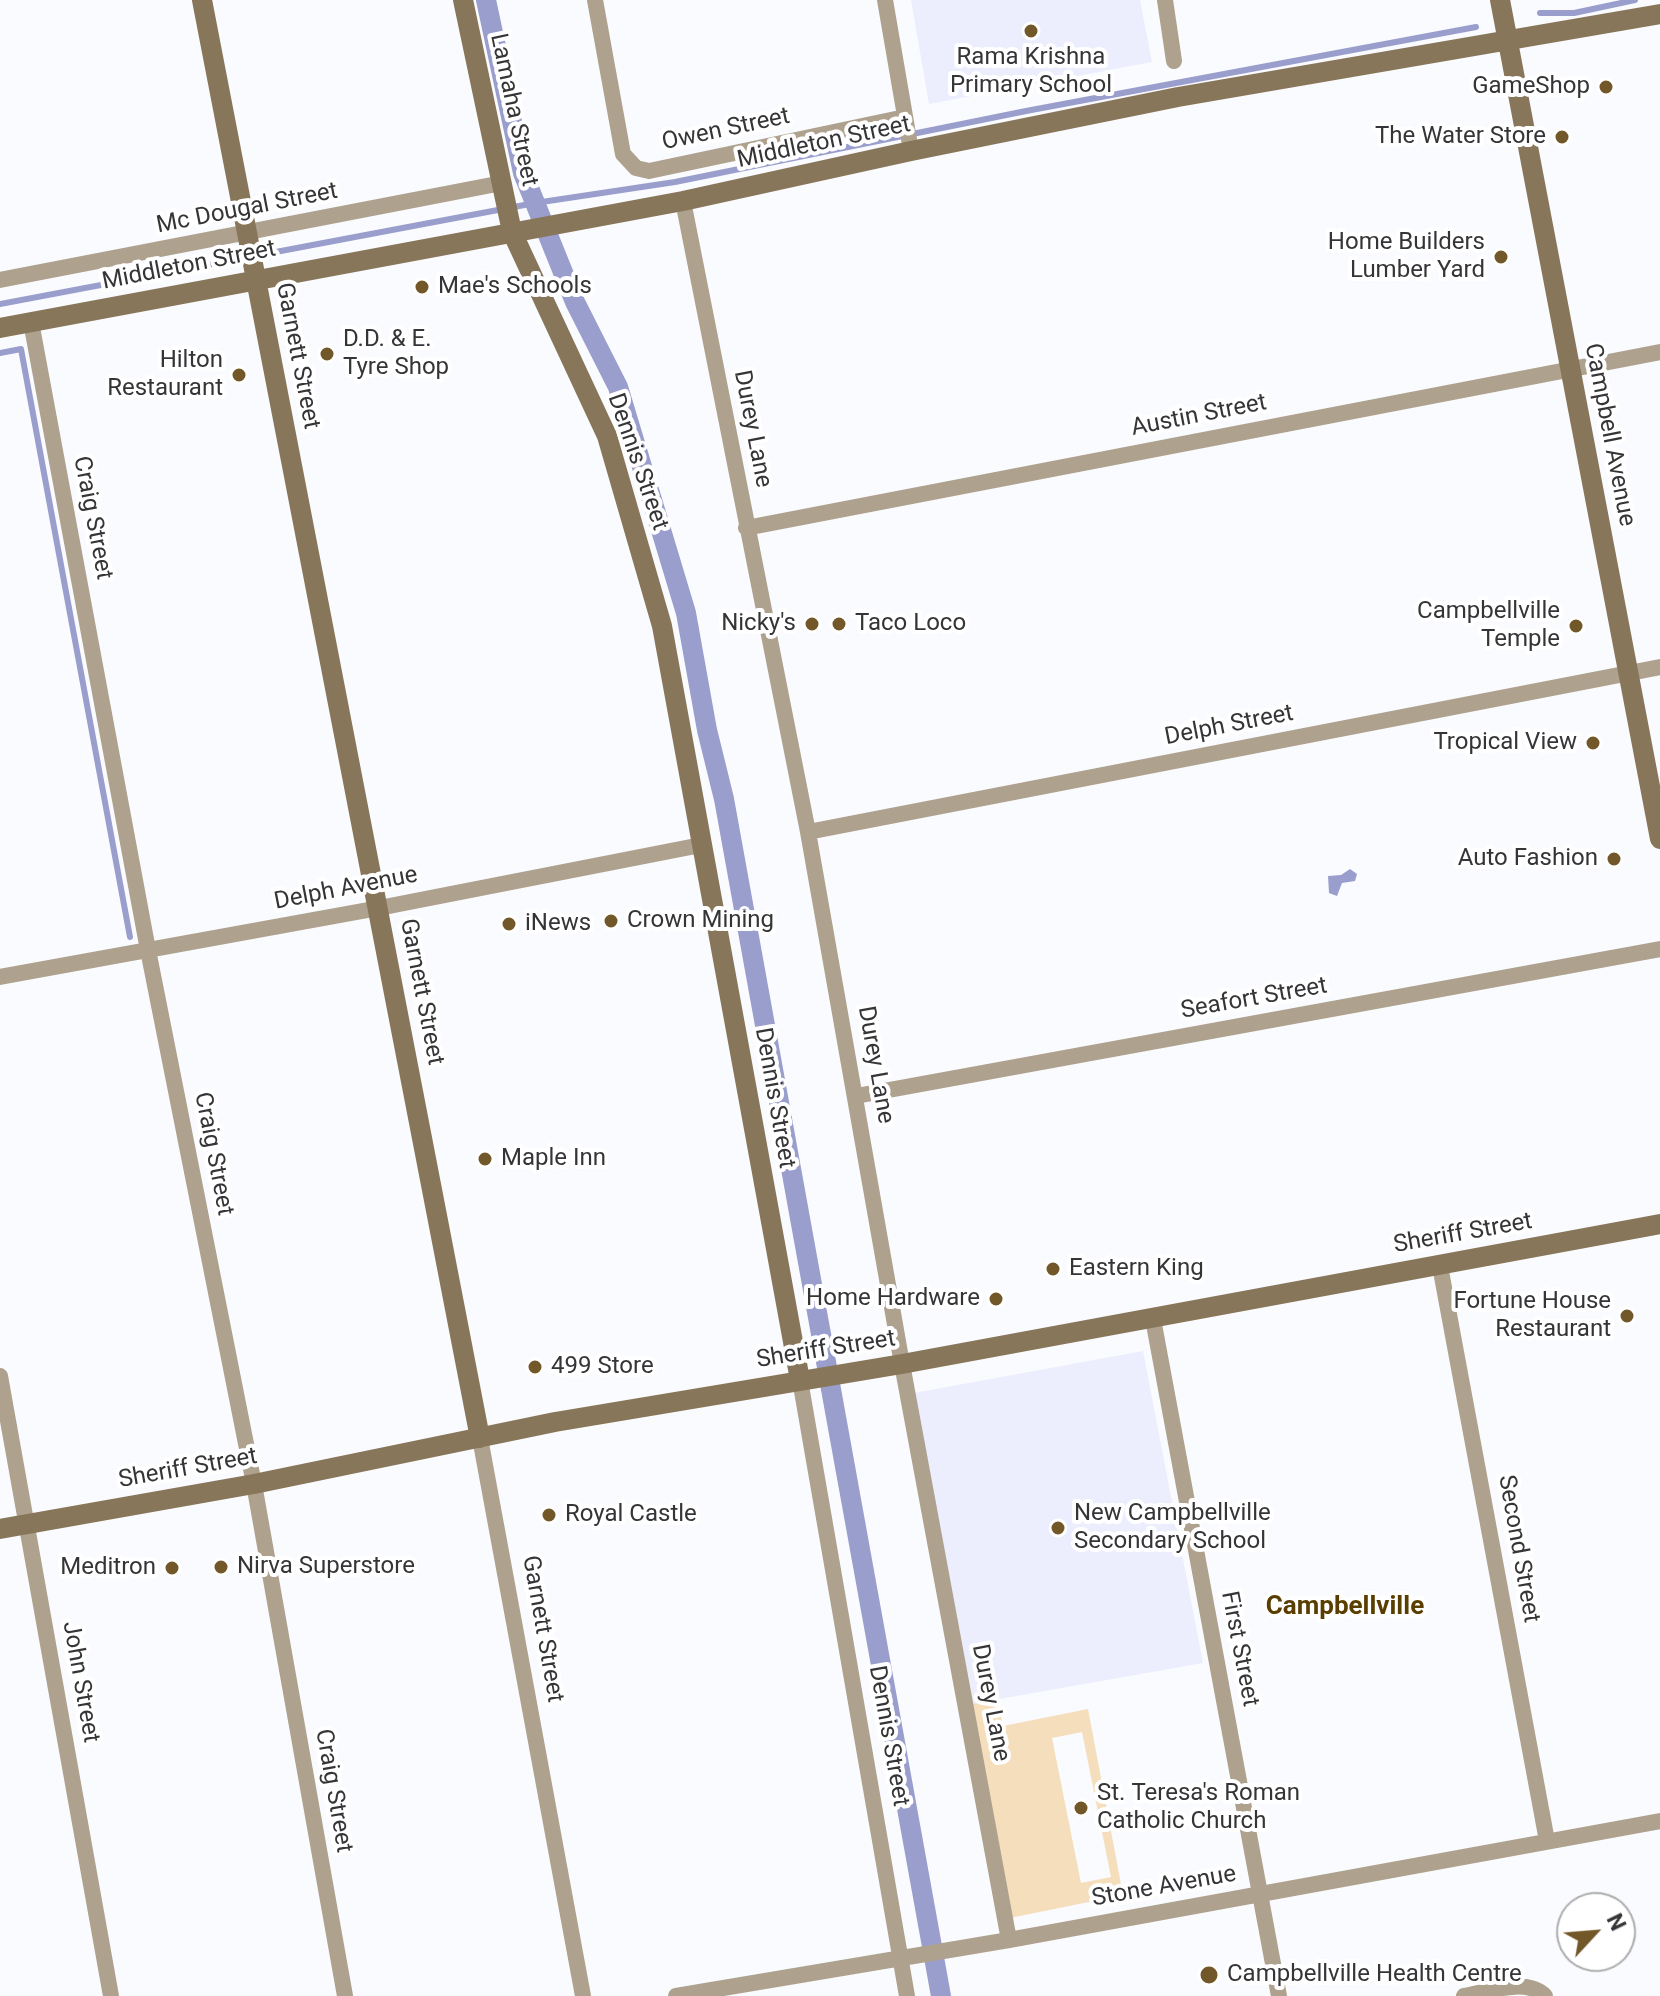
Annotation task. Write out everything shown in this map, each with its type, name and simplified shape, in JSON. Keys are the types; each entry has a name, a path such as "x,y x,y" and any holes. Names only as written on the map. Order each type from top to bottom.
{"street":[{"name":"Garnett Street","path":"202,0 379,908 583,1996"},
{"name":"Lamaha Street","path":"463,0 503,187 518,228"},
{"name":"Owen Street","path":"595,0 623,154 636,168 649,171 905,117"},
{"path":"885,0 911,151"},
{"path":"1165,0 1174,61"},
{"name":"Campbell Avenue","path":"1500,0 1660,839"},
{"name":"Middleton Street","path":"0,328 518,228 564,223 683,201 1178,97 1660,14"},
{"name":"Mc Dougal Street","path":"0,280 503,187"},
{"name":"Durey Lane","path":"683,201 808,832 902,1364 1009,1940"},
{"name":"Dennis Street","path":"518,228 607,436 662,626 800,1380 907,1996"},
{"name":"Craig Street","path":"31,322 148,950 254,1484 345,1996"},
{"name":"Austin Street","path":"746,528 1660,352"},
{"name":"Delph Street","path":"808,832 1660,667"},
{"name":"Delph Avenue","path":"0,977 701,845"},
{"name":"Seafort Street","path":"856,1096 1660,949"},
{"name":"Sheriff Street","path":"0,1529 254,1484 480,1438 1153,1319 1660,1224"},
{"name":"Second Street","path":"1440,1266 1547,1841"},
{"name":"First Street","path":"1153,1319 1279,1996"},
{"name":"John Street","path":"0,1376 111,1996"},
{"name":"Stone Avenue","path":"676,1996 1009,1940 1660,1821"},
{"path":"1464,1996 1518,1986 1538,1989 1545,1996"}],"shaded area":[{"name":"Rama Krishna Primary School","path":"911,0 1140,0 1152,62 929,104"},
{"name":"New Campbellville Secondary School","path":"1143,1351 1203,1663 971,1704 914,1393"},
{"path":"997,1700 1003,1726 1088,1709 1123,1895 1010,1918 971,1704","holes":["1082,1732 1111,1877 1081,1883 1052,1738"]}],"water":[{"path":"1350,869 1357,874 1355,881 1342,883 1337,896 1329,893 1328,876 1341,875"}],"waterway":[{"path":"486,0 523,173 575,302 618,387 686,613 707,730 724,799 941,1996"},
{"path":"1540,13 1574,13 1635,0"},
{"path":"0,304 535,203 675,182 1026,111 1476,27"},
{"path":"0,353 21,349 130,937"}],"place":[{"name":"Rama Krishna Primary School","path":"1031,31"},
{"name":"GameShop","path":"1606,87"},
{"name":"The Water Store","path":"1562,137"},
{"name":"Home Builders Lumber Yard","path":"1501,257"},
{"name":"Mae's Schools","path":"422,287"},
{"name":"D.D. & E. Tyre Shop","path":"327,354"},
{"name":"Hilton Restaurant","path":"239,375"},
{"name":"Nicky's","path":"812,624"},
{"name":"Taco Loco","path":"839,624"},
{"name":"Campbellville Temple","path":"1576,626"},
{"name":"Tropical View","path":"1593,743"},
{"name":"Auto Fashion","path":"1614,859"},
{"name":"Crown Mining","path":"611,921"},
{"name":"iNews","path":"509,924"},
{"name":"Maple Inn","path":"485,1159"},
{"name":"Eastern King","path":"1053,1269"},
{"name":"Home Hardware","path":"996,1299"},
{"name":"Fortune House Restaurant","path":"1627,1316"},
{"name":"499 Store","path":"535,1367"},
{"name":"Royal Castle","path":"549,1515"},
{"name":"New Campbellville Secondary School","path":"1058,1528"},
{"name":"Nirva Superstore","path":"221,1567"},
{"name":"Meditron","path":"172,1568"},
{"name":"St. Teresa's Roman Catholic Church","path":"1081,1808"},
{"name":"Campbellville Health Centre","path":"1209,1975"}],"district":[{"name":"Campbellville","path":"1345,1607"}]}
